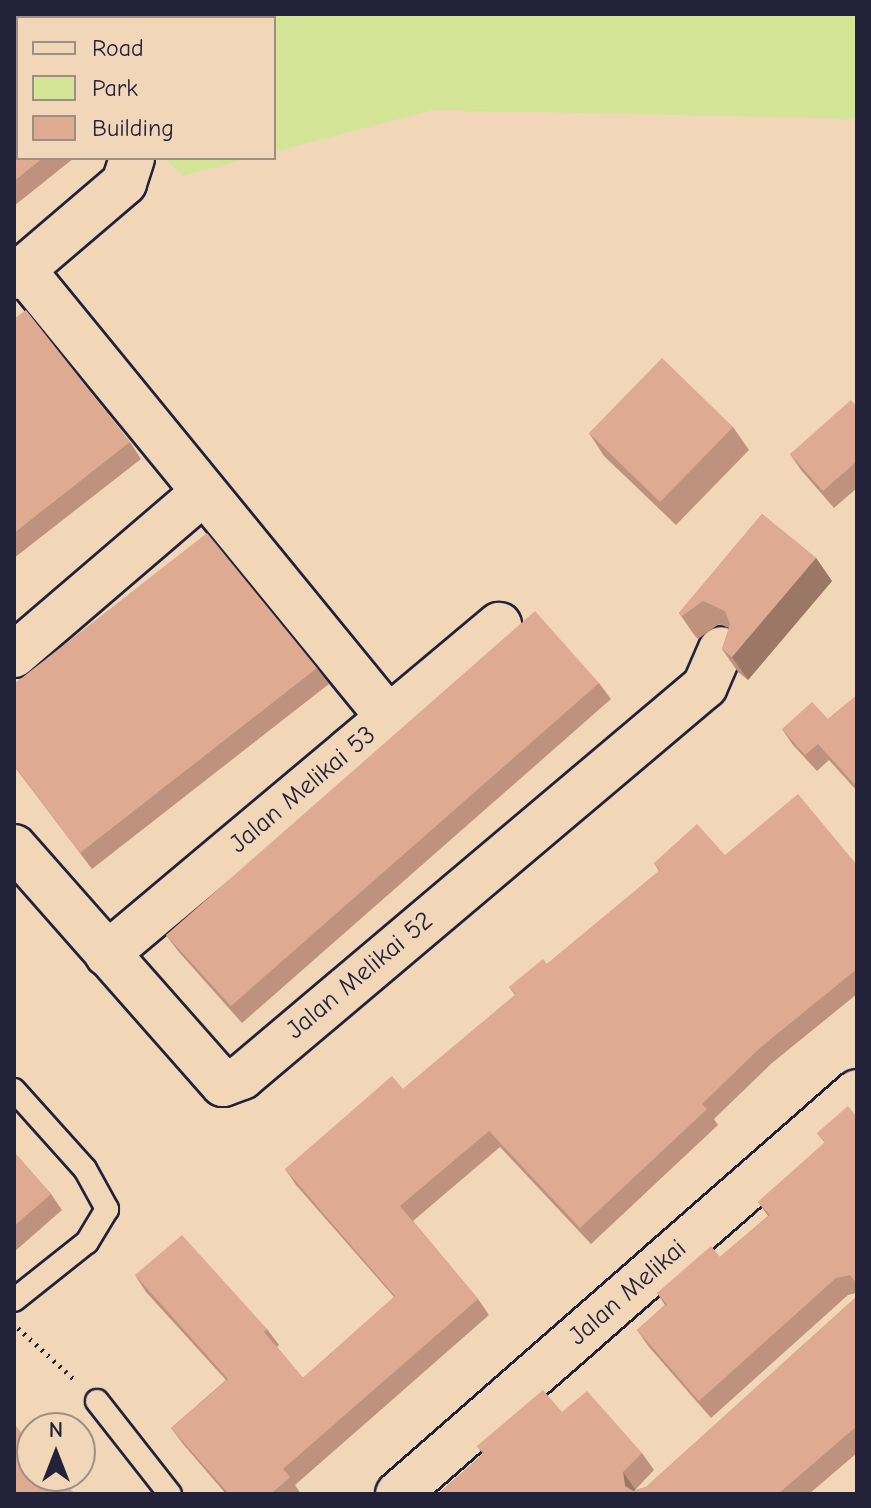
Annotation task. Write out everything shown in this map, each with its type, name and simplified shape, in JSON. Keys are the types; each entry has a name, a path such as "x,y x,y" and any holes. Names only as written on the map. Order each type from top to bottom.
{"street":[{"path":"131,160 124,183 18,273 204,492 389,718"},
{"path":"14,655 204,492"},
{"name":"Jalan Melikai 53","path":"107,954 499,625"},
{"name":"Jalan Melikai 52","path":"14,847 206,1069 223,1084 242,1077 705,686 721,649"},
{"name":"Jalan Melikai","path":"398,1494 857,1092"}],"lane":[{"path":"14,1090 85,1169 107,1209 87,1242 14,1300"},
{"path":"97,1401 170,1494"}],"path":[{"path":"14,1325 97,1401"}],"green space":[{"path":"857,14 857,119 433,110 276,151 276,16 83,16"},
{"path":"167,160 243,160 183,176"}],"building":[{"path":"14,77 16,160 40,160 14,181"},
{"path":"26,310 130,442 14,533 14,319"},
{"path":"662,358 733,427 660,502 589,433"},
{"path":"851,400 857,407 857,461 823,491 790,454"},
{"path":"762,514 816,558 732,657 722,649 730,624 725,611 703,601 682,616 679,613"},
{"path":"207,533 317,668 80,853 14,765 14,684"},
{"path":"535,611 599,683 231,1006 166,935"},
{"path":"857,695 857,787 818,744 805,755 782,729 812,702 828,719"},
{"path":"798,794 857,865 857,969 761,1047 702,1104 707,1109 580,1228 489,1131 400,1206 478,1299 283,1469 290,1477 271,1494 229,1494 171,1428 228,1379 135,1275 182,1235 267,1329 264,1332 303,1378 395,1296 285,1169 392,1076 403,1089 516,994 509,987 543,959 547,964 660,870 654,863 697,824 725,855"},
{"path":"848,1106 857,1117 857,1284 850,1275 836,1278 699,1401 637,1330 667,1304 657,1293 711,1246 720,1257 770,1215 758,1202 825,1142 817,1133"},
{"path":"14,1152 51,1194 14,1226"},
{"path":"857,1291 857,1426 778,1494 438,1494 484,1453 477,1446 543,1390 562,1412 587,1391 642,1453 623,1472 625,1486 633,1491 646,1487 855,1298"},
{"path":"15,1425 16,1492 75,1494 14,1494"}]}
